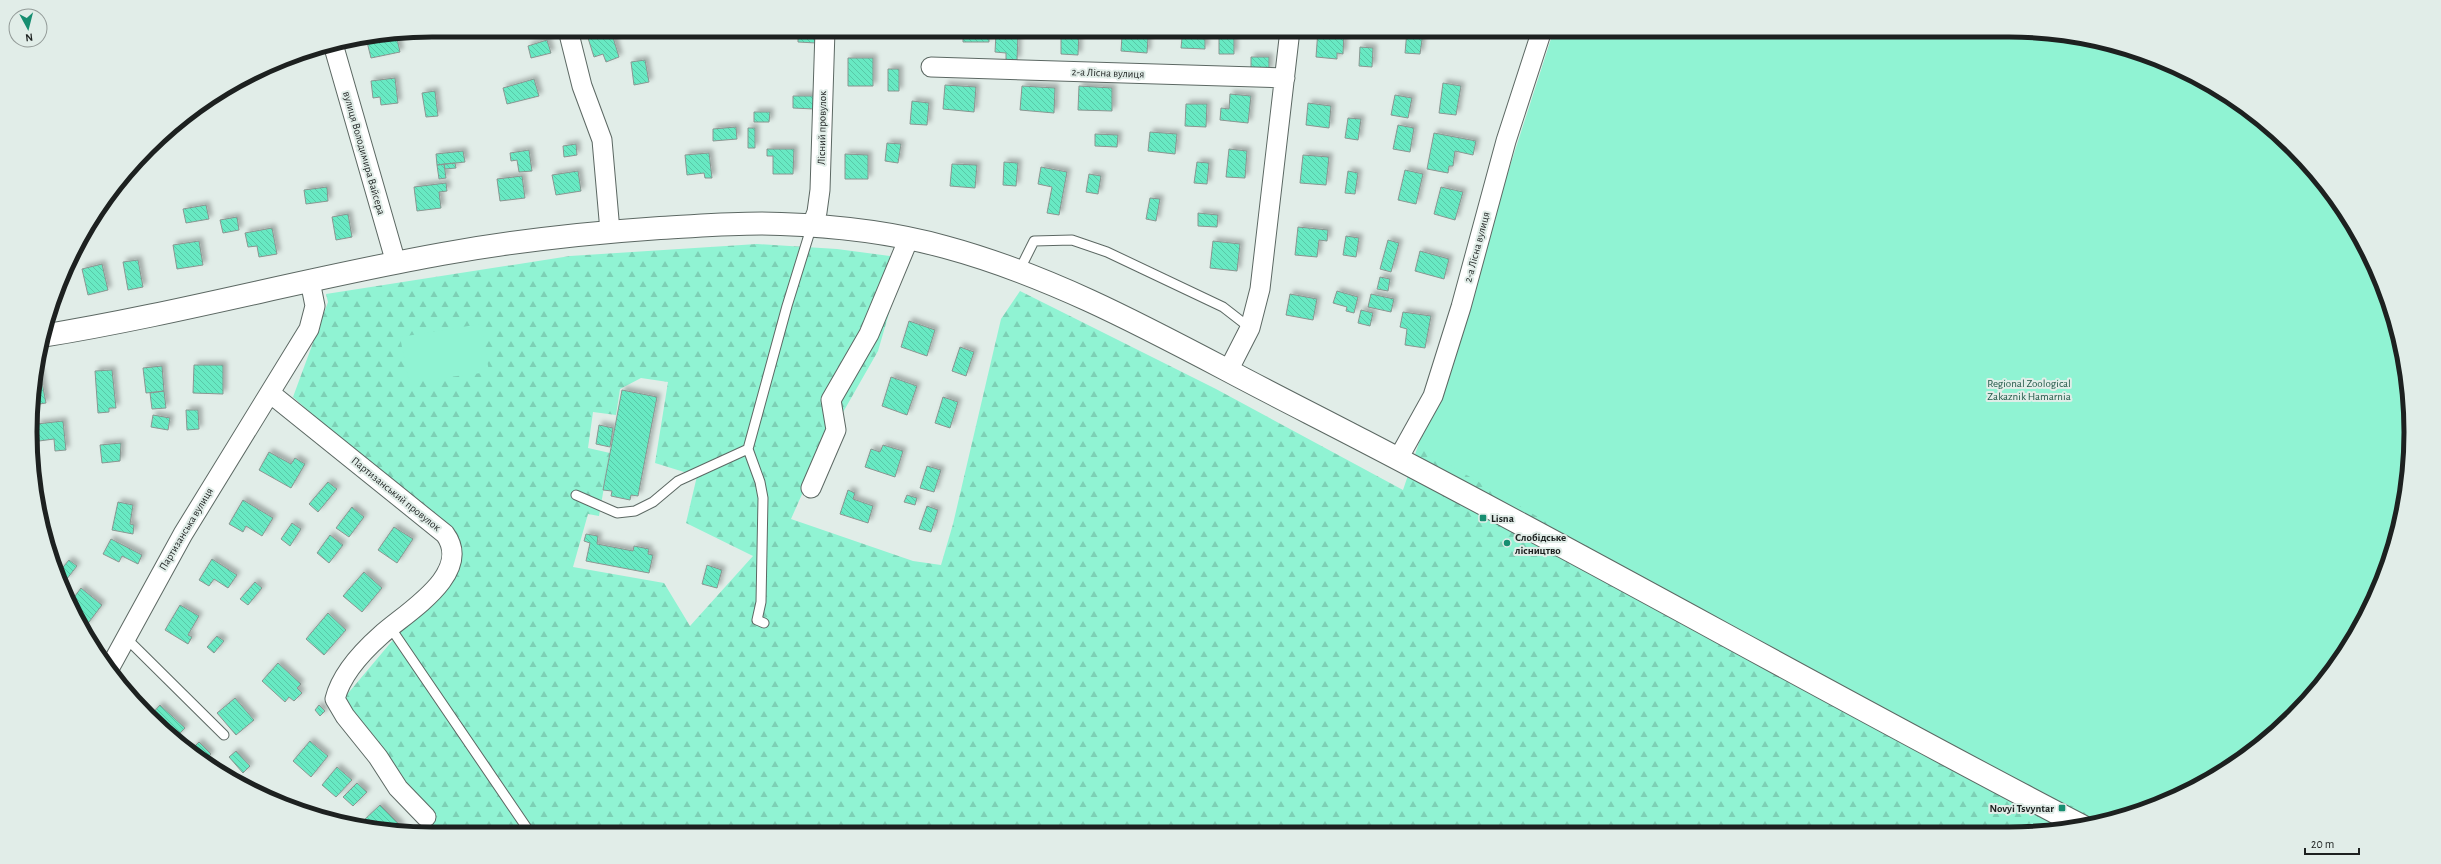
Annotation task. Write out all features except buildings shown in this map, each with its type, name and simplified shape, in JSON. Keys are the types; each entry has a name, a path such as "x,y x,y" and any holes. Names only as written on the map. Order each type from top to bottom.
{"street":[{"path":"570,37 582,86 602,140 610,231"},
{"name":"Лісний провулок","path":"812,225 817,212 820,190 825,37"},
{"path":"1228,371 1250,328 1260,289 1289,37"},
{"name":"2-а Лісна вулиця","path":"1398,459 1433,396 1461,307 1506,141 1540,37"},
{"name":"вулиця Володимира Вайсера","path":"334,49 396,263"},
{"name":"2-а Лісна вулиця","path":"931,67 1285,78"},
{"path":"49,335 162,315 396,263 524,241 610,231 751,223 812,225 909,238 1019,270 1117,313 1509,517 1591,564 1926,746 2073,822"},
{"path":"811,488 836,430 831,400 869,334 909,238"},
{"name":"Партизанська вулиця","path":"112,663 183,534 313,321 315,306 310,281"},
{"name":"Партизанський провулок","path":"270,393 397,493 448,538 451,557 441,584 428,598 390,627 352,667 335,699 345,716 378,757 398,788 426,817"}],"lane":[{"path":"764,623 757,620 761,602 763,498 760,482 748,449 787,306 812,225"},
{"path":"1019,270 1034,241 1072,240 1107,252 1223,306 1250,328"},
{"path":"576,495 616,513 635,511 652,502 678,481 748,449"},
{"path":"390,627 526,827"},
{"path":"126,638 224,735"}],"green space":[{"path":"1552,37 2035,38 2061,40 2111,50 2160,67 2206,90 2249,119 2288,153 2322,192 2351,235 2374,281 2391,330 2401,380 2404,432 2403,458 2401,484 2391,534 2374,583 2351,630 2322,672 2306,692 2269,729 2249,745 2206,774 2160,797 2111,814 2061,824 2009,827 431,827 339,704 462,558 445,534 293,397 328,302 326,294 570,256 757,244 837,249 905,258 878,351 822,449 791,519 913,561 941,565 953,524 1001,319 1020,291 1216,389 1403,490 1492,227","holes":["641,378 668,382 655,463 697,476 686,523 753,556 690,626 664,583 573,567 588,514 599,516 610,453 588,448 593,412 616,415 620,389"]},
{"name":"Regional Zoological Zakaznik Hamarnia","path":"1552,37 2035,38 2061,40 2111,50 2160,67 2184,78 2228,104 2269,135 2306,172 2337,213 2351,235 2374,281 2391,330 2401,380 2404,432 2401,484 2391,534 2374,583 2351,630 2322,672 2306,692 2269,729 2228,760 2206,774 2160,797 2111,814 2095,817 1785,662 1419,447"},
{"path":"481,324 489,372 409,382 400,337"}],"place":[{"name":"Lisna","path":"1483,518"},
{"name":"Слобідське лісництво","path":"1507,543"},
{"name":"Novyi Tsvyntar","path":"2062,808"}]}
